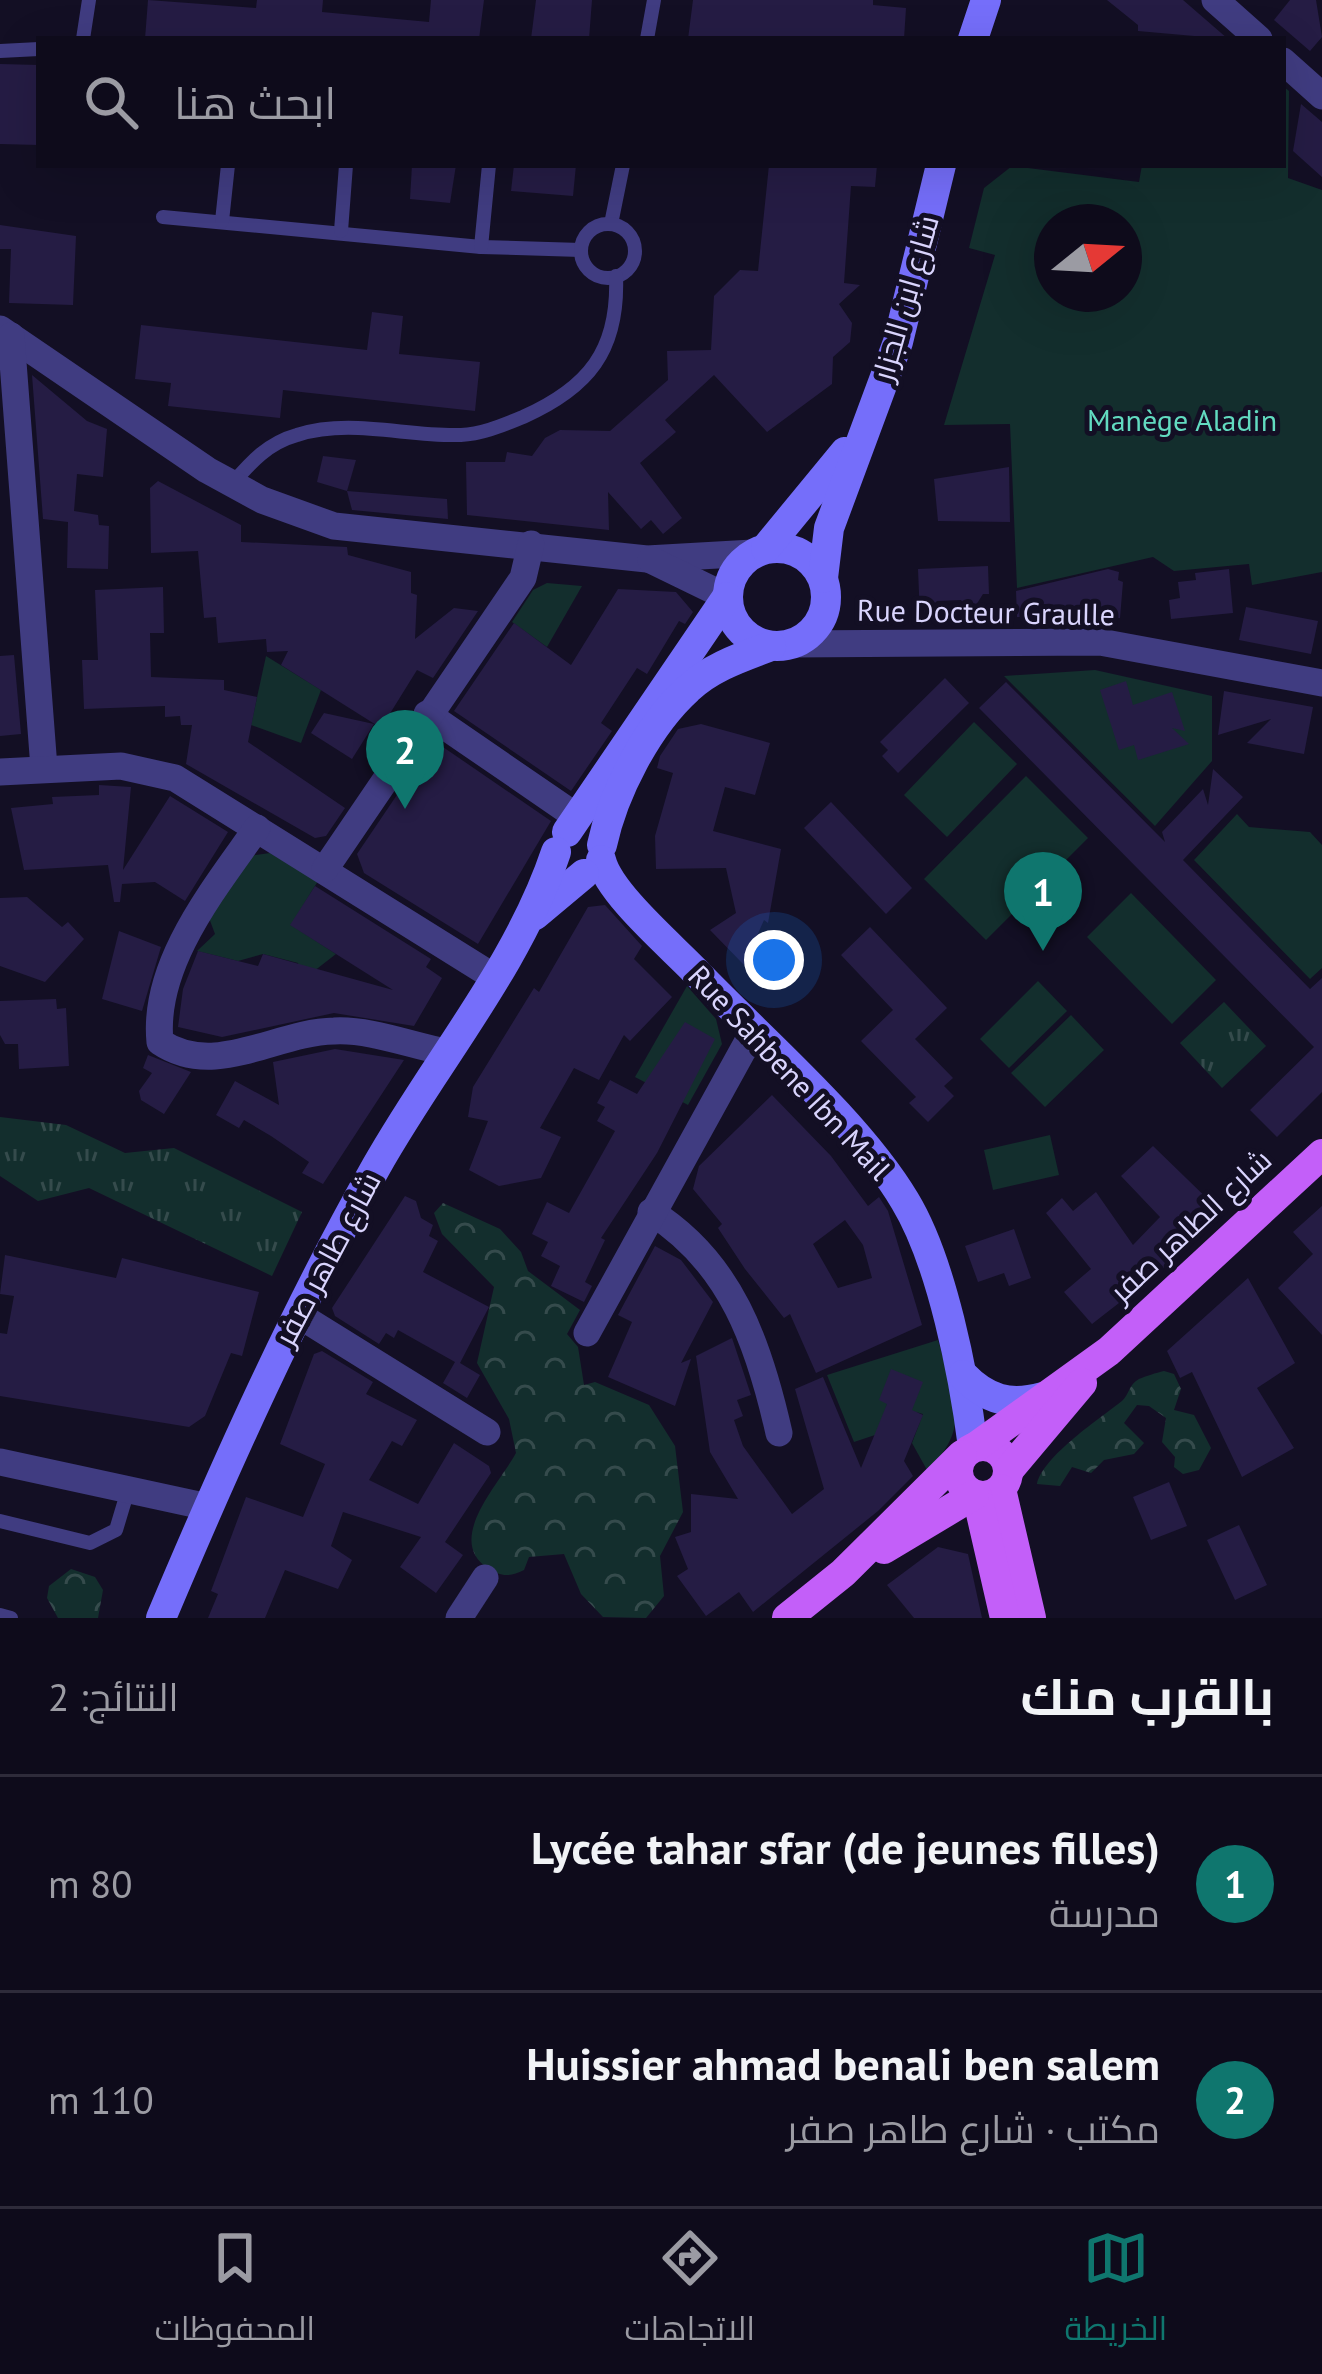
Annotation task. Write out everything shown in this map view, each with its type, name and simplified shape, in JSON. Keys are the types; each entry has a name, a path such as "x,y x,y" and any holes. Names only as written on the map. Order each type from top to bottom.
{"main road":[{"path":"969,0 969,36"},
{"path":"970,36 986,0"},
{"name":"شارع ابن الجزار","path":"823,578 830,528 898,342 940,168"},
{"name":"شارع ابن الجزار","path":"760,550 803,509 863,428"},
{"path":"596,860 620,790 669,709 689,687 728,662 781,645 821,618 823,578 800,553 760,550 734,571 727,597 745,635 781,645"},
{"name":"شارع طاهر صفر","path":"161,1618 297,1314 446,1052 530,919 567,834 727,597"},
{"path":"567,834 588,830 596,860"},
{"name":"Rue Sahbene Ibn Mail","path":"567,834 568,872 596,860 646,920 872,1156 904,1198 916,1221 963,1375 971,1449"},
{"name":"شارع طاهر صفر","path":"530,919 596,860"},
{"name":"شارع الطاهر صفر","path":"843,1574 990,1487 1109,1351 1322,1154"},
{"name":"شارع الطاهر صفر","path":"788,1618 843,1574 971,1449 1109,1351"},
{"path":"963,1375 976,1388 1008,1402 1042,1397"},
{"path":"990,1487 958,1478 971,1449 999,1451 990,1487 1005,1618"},
{"path":"990,1487 1031,1618"}],"street":[{"path":"1215,0 1256,36"},
{"path":"1286,64 1322,96"},
{"path":"5,333 232,484 334,526 647,559 760,550"},
{"path":"5,333 44,768"},
{"path":"325,869 523,578 531,544"},
{"path":"647,559 727,597"},
{"name":"Rue Docteur Graulle","path":"781,645 1100,642 1322,683"},
{"path":"427,714 567,834"},
{"path":"0,772 149,769 190,787 494,977"},
{"path":"256,828 189,930 164,1004 160,1042 188,1056 220,1057 332,1030 446,1052"},
{"path":"587,1334 753,1032"},
{"path":"651,1212 689,1237 728,1284 756,1353 779,1433"},
{"path":"297,1314 487,1432"},
{"path":"0,1462 208,1507"},
{"path":"459,1618 485,1578"}],"lane":[{"path":"83,36 89,0"},
{"path":"648,36 654,0"},
{"path":"0,51 36,49"},
{"path":"222,221 228,168"},
{"path":"340,231 346,168"},
{"path":"481,248 489,168"},
{"path":"611,224 622,168"},
{"path":"163,217 481,248 581,250"},
{"path":"611,224 627,232 635,248 630,266 616,276 592,272 581,250 594,228 611,224"},
{"path":"232,484 264,449 297,434 361,428 466,435 562,398 583,384 597,363 617,302 616,276"},
{"path":"0,1521 90,1543 116,1530 128,1490"},
{"path":"0,1616 10,1618"}],"green space":[{"name":"Manège Aladin","path":"1286,88 1289,91 1288,178 1322,190 1322,572 1252,585 1249,564 1174,571 1153,557 1017,588 1010,424 944,425 995,255 969,248 984,188 1009,168 1139,182 1141,168 1286,168"},
{"path":"547,583 582,586 547,647 512,622 533,590"},
{"path":"266,656 321,690 301,743 251,725"},
{"path":"1095,670 1212,696 1212,761 1155,826 1004,676"},
{"path":"974,722 1017,764 947,837 904,795"},
{"path":"1026,776 1088,838 986,940 924,879"},
{"path":"1237,814 1249,827 1310,832 1322,845 1322,968 1310,979 1194,860"},
{"path":"270,853 318,881 291,925 336,954 300,982 298,963 263,954 238,961 197,951 215,934 209,918 248,856"},
{"path":"1131,893 1216,980 1172,1024 1087,937"},
{"path":"1038,981 1067,1011 1009,1068 980,1039"},
{"path":"687,986 716,1019 722,1044 688,1105 635,1077"},
{"path":"1224,1002 1266,1046 1222,1088 1180,1043"},
{"path":"1071,1015 1104,1050 1045,1107 1011,1073"},
{"path":"0,1117 66,1125 125,1153 174,1148 302,1212 272,1276 89,1188 38,1201 0,1176"},
{"path":"1050,1135 1059,1175 993,1190 984,1150"},
{"path":"443,1203 500,1229 521,1252 528,1271 580,1310 567,1334 578,1347 584,1385 595,1382 649,1405 675,1446 683,1512 660,1556 664,1596 646,1618 603,1617 581,1594 564,1554 529,1557 524,1570 506,1575 488,1568 476,1556 473,1527 479,1511 516,1453 509,1419 477,1363 494,1287 442,1234 434,1213"},
{"path":"938,1340 956,1410 951,1439 942,1454 927,1470 912,1443 923,1414 887,1404 884,1432 854,1442 827,1375"},
{"path":"1164,1371 1174,1374 1181,1389 1174,1410 1194,1415 1211,1448 1199,1470 1183,1474 1174,1467 1175,1457 1162,1442 1166,1418 1149,1406 1137,1405 1124,1423 1144,1443 1134,1454 1104,1460 1091,1473 1072,1467 1060,1486 1037,1484 1050,1461 1122,1401 1136,1381"},
{"path":"71,1569 95,1577 103,1590 98,1618 58,1618 47,1598 49,1586"}],"building":[{"path":"148,0 256,8 257,0 323,0 322,12 429,22 431,0 484,0 479,36 145,36"},
{"path":"536,0 592,0 589,36 531,36"},
{"path":"693,0 873,0 873,5 906,8 904,36 688,36"},
{"path":"1107,0 1183,0 1225,36 1138,31 1138,25"},
{"path":"1290,0 1316,0 1322,37 1310,51 1274,20"},
{"path":"0,64 36,65 36,145 0,144"},
{"path":"1301,104 1322,122 1322,177 1293,151"},
{"path":"412,168 456,168 450,203 410,199"},
{"path":"514,168 576,168 573,196 511,191"},
{"path":"769,168 877,168 875,187 851,186 844,283 860,285 839,304 852,323 850,342 833,357 832,384 767,432 714,375 665,420 676,432 640,463 682,518 663,534 651,520 641,529 608,492 609,530 467,515 466,462 505,462 507,452 532,456 545,438 560,430 610,431 668,380 667,351 711,350 714,296 740,270 758,271"},
{"path":"0,225 76,236 73,305 9,303 11,249 0,249"},
{"path":"372,312 403,316 399,354 480,362 475,411 283,390 280,418 168,406 171,383 135,379 141,325 367,350"},
{"path":"32,375 87,421 107,429 103,477 77,474 74,511 98,515 99,525 109,526 108,569 67,568 68,522 43,519"},
{"path":"323,456 356,460 347,491 317,482"},
{"path":"1009,467 1010,522 938,521 934,479"},
{"path":"158,481 241,525 241,542 347,547 348,555 411,572 411,593 417,595 415,639 454,608 478,611 433,678 417,670 381,728 281,665 288,651 267,652 266,639 218,643 216,617 204,618 198,551 151,553 150,488"},
{"path":"347,491 447,499 448,519 352,510"},
{"path":"988,566 989,594 983,594 971,613 961,600 937,601 920,617 918,569"},
{"path":"1108,569 1119,572 1118,580 1123,582 1120,618 1017,617 1016,591"},
{"path":"1229,569 1233,613 1171,619 1169,600 1180,598 1178,582 1196,580 1195,573"},
{"path":"163,587 164,633 150,633 151,677 224,680 224,690 257,697 248,742 345,808 326,836 315,838 186,764 192,725 181,725 180,716 165,717 165,706 84,709 82,660 98,660 95,590"},
{"path":"618,589 676,592 693,612 685,624 679,621 647,674 637,668 601,723 612,731 571,791 454,711 514,623 571,665"},
{"path":"1246,607 1318,621 1311,654 1239,640"},
{"path":"14,655 21,734 0,736 0,656"},
{"path":"945,678 969,703 898,773 882,756 888,750 880,742"},
{"path":"1126,681 1133,705 1172,692 1185,731 1172,728 1189,744 1138,760 1134,745 1119,750 1100,690"},
{"path":"1006,682 1165,842 1162,832 1203,789 1208,805 1213,769 1243,797 1183,860 1310,989 1322,978 1322,1092 1277,1137 1250,1110 1314,1047 979,708"},
{"path":"1224,691 1313,707 1304,754 1247,743 1271,719 1218,735"},
{"path":"324,713 374,724 352,759 311,733"},
{"path":"701,724 770,743 755,795 725,787 713,831 781,849 768,923 764,920 744,965 710,930 736,913 726,868 656,869 655,836 673,773 657,768 660,756 678,729"},
{"path":"443,747 551,821 478,944 364,873 357,854 428,749"},
{"path":"99,785 131,787 123,870 170,796 228,832 185,901 155,882 122,884 120,902 114,902 108,865 24,870 11,808 53,804 52,797 99,795"},
{"path":"831,802 912,888 886,914 804,828"},
{"path":"315,886 431,959 426,967 442,978 414,1026 334,1013 222,1037 178,1027 183,989 198,951 258,966 263,954 393,990 290,925"},
{"path":"27,897 62,927 68,922 84,939 45,982 0,966 0,898"},
{"path":"605,905 642,946 634,959 672,997 630,1041 624,1035 599,1080 574,1068 540,1128 561,1137 541,1178 499,1186 469,1170 488,1121 468,1117 473,1087 534,988 539,992 588,907"},
{"path":"870,927 947,1008 915,1039 953,1078 944,1086 954,1096 928,1122 909,1103 916,1097 861,1041 893,1010 841,955"},
{"path":"119,931 161,947 142,1011 102,999"},
{"path":"56,999 57,1009 66,1008 69,1066 19,1069 18,1044 5,1044 0,1035 0,1001"},
{"path":"685,1022 715,1039 657,1153 601,1238 605,1240 585,1282 592,1286 584,1302 551,1286 560,1266 541,1256 548,1242 532,1234 547,1202 569,1213 615,1131 597,1121 605,1107 597,1103 610,1080 637,1094"},
{"path":"335,1049 404,1060 323,1184 302,1173 309,1162 271,1136 244,1120 239,1128 216,1115 235,1081 279,1105 273,1062"},
{"path":"148,1055 191,1072 164,1114 141,1100 139,1091 152,1073 143,1068"},
{"path":"772,1095 831,1156 868,1206 879,1197 888,1211 922,1325 816,1373 790,1314 784,1318 745,1269 718,1228 722,1224 693,1189 699,1166","holes":["845,1220 863,1245 872,1278 838,1288 813,1244"]},
{"path":"1153,1146 1220,1211 1169,1264 1092,1324 1064,1292 1091,1269 1046,1213 1062,1198 1073,1211 1096,1192 1133,1245 1160,1217 1121,1176"},
{"path":"405,1196 416,1201 421,1218 433,1225 429,1236 438,1241 423,1272 489,1307 460,1363 480,1375 467,1398 443,1383 455,1362 398,1330 394,1338 386,1333 379,1344 335,1316 332,1308"},
{"path":"1322,1206 1322,1335 1278,1288 1313,1254 1293,1232"},
{"path":"1014,1229 1031,1278 1009,1286 1004,1273 978,1282 965,1246"},
{"path":"655,1246 681,1260 713,1302 681,1363 691,1359 675,1406 608,1377 632,1322 618,1315"},
{"path":"5,1255 116,1278 122,1258 259,1292 242,1356 231,1353 205,1416 189,1427 0,1396 0,1333 7,1334 14,1296 0,1294"},
{"path":"1248,1278 1295,1363 1257,1388 1294,1448 1242,1477 1192,1372 1180,1378 1167,1351"},
{"path":"732,1338 751,1395 737,1400 743,1416 734,1420 743,1446 792,1514 824,1489 795,1389 823,1377 861,1468 887,1404 879,1400 891,1369 923,1382 912,1410 923,1415 904,1461 913,1476 878,1511 753,1612 739,1592 706,1616 677,1576 688,1569 675,1537 691,1532 691,1494 738,1499 710,1452 696,1356"},
{"path":"322,1351 373,1382 366,1394 417,1420 402,1446 392,1441 369,1480 418,1504 454,1443 489,1466 491,1473 445,1542 463,1555 436,1593 400,1567 421,1537 343,1512 331,1546 352,1560 338,1589 285,1570 265,1618 208,1618 218,1594 211,1591 246,1497 303,1517 325,1464 280,1444 314,1354"},
{"path":"1169,1482 1187,1526 1151,1540 1133,1497"},
{"path":"1239,1525 1267,1585 1235,1600 1207,1540"},
{"path":"938,1547 968,1554 982,1618 914,1618 887,1585"}],"place":[{"name":"Huissier ahmad benali ben salem","path":"405,809"},
{"name":"Lycée tahar sfar (de jeunes filles)","path":"1043,951"}]}
